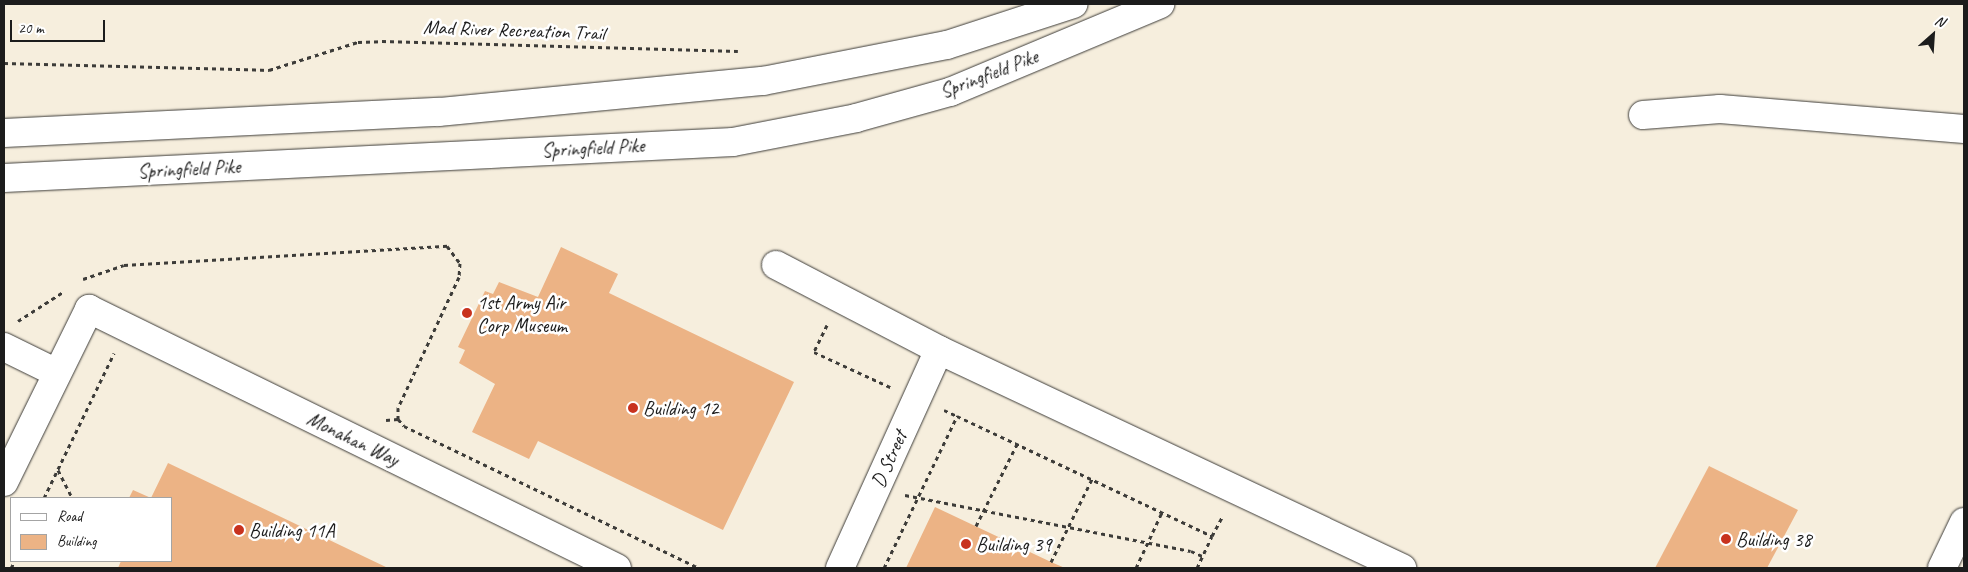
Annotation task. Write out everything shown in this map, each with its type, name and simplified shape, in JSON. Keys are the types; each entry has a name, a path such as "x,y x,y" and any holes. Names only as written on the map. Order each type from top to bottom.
{"main road":[{"name":"Springfield Pike","path":"4,133 439,112 762,81 947,45 1073,4"},
{"name":"Springfield Pike","path":"4,178 733,142 856,118 950,92 1160,4"},
{"path":"1643,115 1720,108 1964,129"},
{"path":"776,265 939,350 1402,568"},
{"name":"Monahan Way","path":"57,373 89,309 616,568"},
{"path":"4,347 57,373 4,482"},
{"name":"D Street","path":"840,568 939,350"},
{"path":"1942,568 1964,522"}],"path":[{"name":"Mad River Recreation Trail","path":"4,63 269,70 358,42 382,41 741,51"},
{"path":"74,285 90,274 124,265 447,246 460,263 459,277 398,408 398,420 404,426 699,568"},
{"path":"18,322 66,290"},
{"path":"829,321 814,352 957,416 1212,536"},
{"path":"44,497 115,351 124,355"},
{"path":"884,568 957,416"},
{"path":"976,526 1017,444"},
{"path":"58,470 72,497"},
{"path":"1051,562 1092,479"},
{"path":"875,490 1191,551 1202,556"},
{"path":"1136,568 1162,512"},
{"path":"1197,568 1221,517 1230,521"}],"building":[{"name":"Building 12","path":"561,247 618,274 609,293 794,382 723,530 538,441 529,459 472,432 495,384 459,363 465,350 458,347 485,291 493,294 499,282 538,297"},
{"name":"Building 11A","path":"168,463 388,568 118,568 121,562 172,562 172,497 151,497"},
{"name":"Building 38","path":"1709,466 1798,510 1767,568 1655,568"},
{"path":"133,490 149,497 130,497"},
{"name":"Building 39","path":"935,507 1051,562 1065,568 906,568"}],"place":[{"name":"1st Army Air Corp Museum","path":"467,313"},
{"name":"Building 12","path":"633,408"},
{"name":"Building 11A","path":"239,530"},
{"name":"Building 38","path":"1726,539"},
{"name":"Building 39","path":"966,544"}]}
